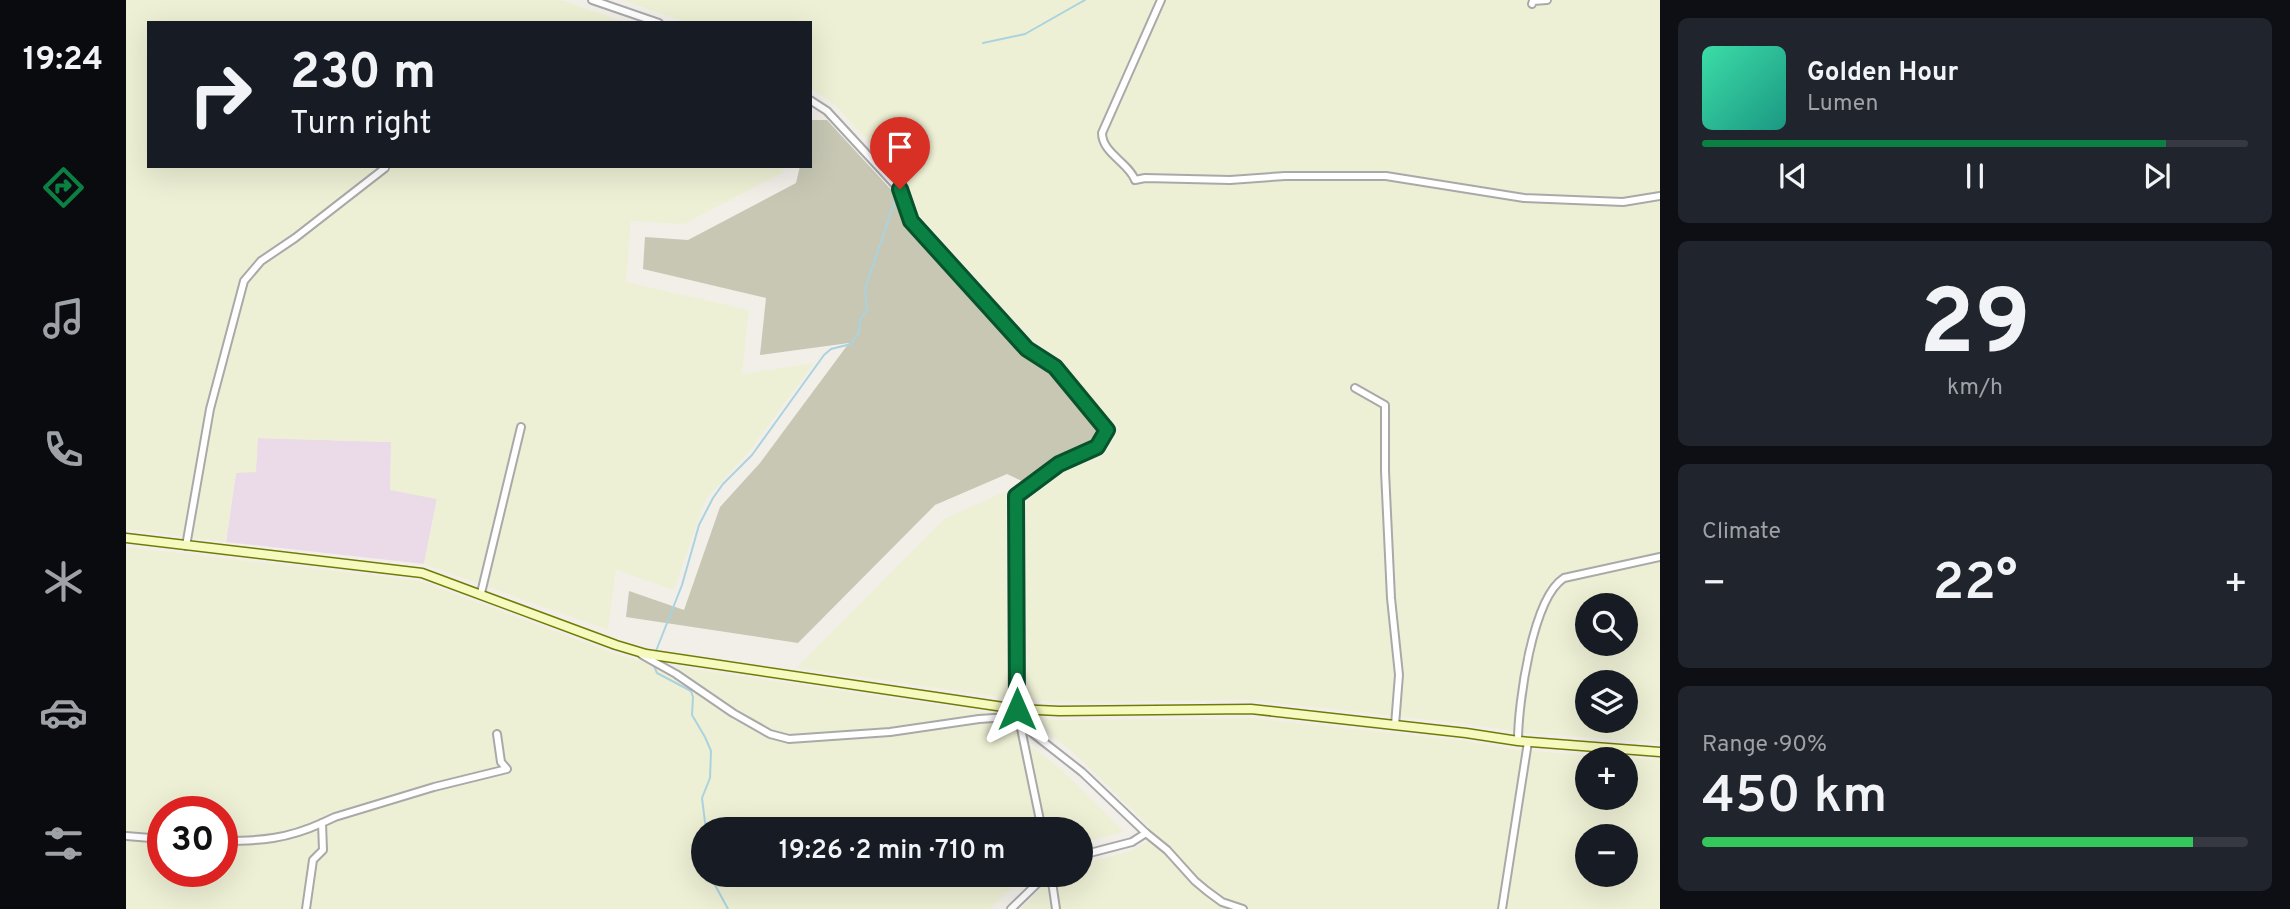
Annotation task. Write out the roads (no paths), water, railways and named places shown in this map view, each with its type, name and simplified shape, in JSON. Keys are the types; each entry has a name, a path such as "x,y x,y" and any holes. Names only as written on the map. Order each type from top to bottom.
{"main road":[{"path":"126,538 411,570 481,593 633,651 1017,709 1251,709 1523,741 1660,752"}],"street":[{"path":"592,0 653,21"},
{"path":"1161,0 1102,133 1104,144 1135,180 1386,176 1524,198 1623,202 1660,196"},
{"path":"1532,4 1533,1 1547,0"},
{"path":"812,101 827,111 900,189 911,221 1027,349 1055,367 1107,430 1097,447 1059,464 1016,496 1017,709 1039,817"},
{"path":"186,546 210,409 244,281 261,261 295,238 384,168"},
{"path":"1355,388 1385,405 1391,597 1399,675 1395,725"},
{"path":"481,593 521,427"},
{"path":"1502,909 1523,741 1523,692 1541,612 1555,584 1564,579 1660,557"},
{"path":"633,651 676,674 743,718 789,739 890,732 979,719 1019,719 1167,849 1195,881 1222,902 1243,909"},
{"path":"238,841 285,837 334,817 434,787 507,769 501,762 496,734"},
{"path":"306,909 313,860 323,850 322,823"},
{"path":"1093,852 1132,842 1146,833"},
{"path":"126,836 147,838"},
{"path":"1011,909 1035,887"},
{"path":"1051,887 1056,909"}],"waterway":[{"path":"983,43 1025,34 1085,0"},
{"path":"656,651 682,585 699,525 713,498 752,455 824,355 831,349 851,344 859,332 860,320 867,309 865,289 896,198"},
{"path":"654,666 657,673 691,691 692,715 711,751 710,778 702,798 704,817"},
{"path":"716,887 728,909"}]}
